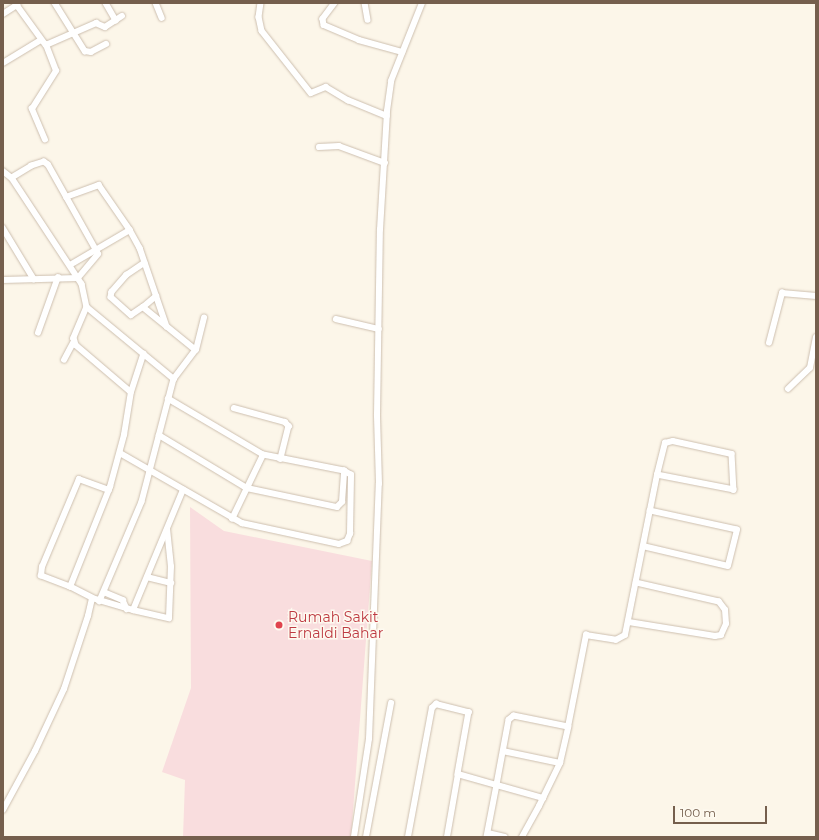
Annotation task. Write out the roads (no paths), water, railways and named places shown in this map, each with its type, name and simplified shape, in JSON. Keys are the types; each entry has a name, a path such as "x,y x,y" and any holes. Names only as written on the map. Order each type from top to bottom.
{"street":[{"path":"106,3 116,20"},
{"path":"156,3 162,18"},
{"path":"261,3 259,17 262,31 311,93 318,92 326,87 348,100 387,116"},
{"path":"329,3 330,10"},
{"path":"335,3 323,22 327,28 360,40 402,52"},
{"path":"365,3 368,20"},
{"path":"354,837 369,739 379,484 380,230 387,116 391,81 422,3"},
{"path":"3,14 16,4 46,45 56,71 32,109 45,140"},
{"path":"58,4 74,34 88,52 106,44"},
{"path":"46,45 74,34 96,23 104,27 122,16"},
{"path":"3,63 41,40"},
{"path":"319,147 339,146 385,163"},
{"path":"3,280 78,278 96,259 96,248 48,165 44,162 12,178"},
{"path":"3,171 12,178 70,265 86,295 87,307 74,341 64,360"},
{"path":"66,197 99,185 130,230 145,263 167,327"},
{"path":"3,228 34,279"},
{"path":"70,265 96,248 130,230"},
{"path":"145,263 127,275 112,292 111,296 131,315 156,296"},
{"path":"38,333 58,278"},
{"path":"769,343 782,293 816,296"},
{"path":"87,307 174,379"},
{"path":"143,307 196,350"},
{"path":"100,601 142,502 174,379 196,350 204,318"},
{"path":"336,318 379,329"},
{"path":"788,389 810,368 816,338"},
{"path":"74,341 131,392"},
{"path":"70,587 109,490 120,452 131,392 143,354"},
{"path":"120,452 232,519 332,542 345,542 350,534 352,496 351,476 344,471 263,456 168,399"},
{"path":"234,408 285,422 289,426 281,459"},
{"path":"159,434 247,488 337,507 342,502 344,471"},
{"path":"522,837 560,763 586,635 621,639 626,635 657,475 664,443 673,441 732,454 734,490 657,475"},
{"path":"232,519 263,456"},
{"path":"109,490 79,479 42,568 41,576 100,601 170,618 171,583 167,530"},
{"path":"130,609 147,577 183,490"},
{"path":"643,546 728,566 737,530 650,511"},
{"path":"147,577 171,583"},
{"path":"629,622 715,636 721,635 726,624 725,610 719,602 636,583"},
{"path":"104,592 123,600 130,609"},
{"path":"3,810 35,751 64,688 92,598"},
{"path":"366,837 391,703"},
{"path":"408,837 432,708 436,704 470,712 447,837"},
{"path":"505,837 488,835 509,720 514,716 568,727"},
{"path":"503,751 560,763"},
{"path":"458,774 543,798"}],"place":[{"name":"Rumah Sakit Ernaldi Bahar","path":"279,625"}]}
